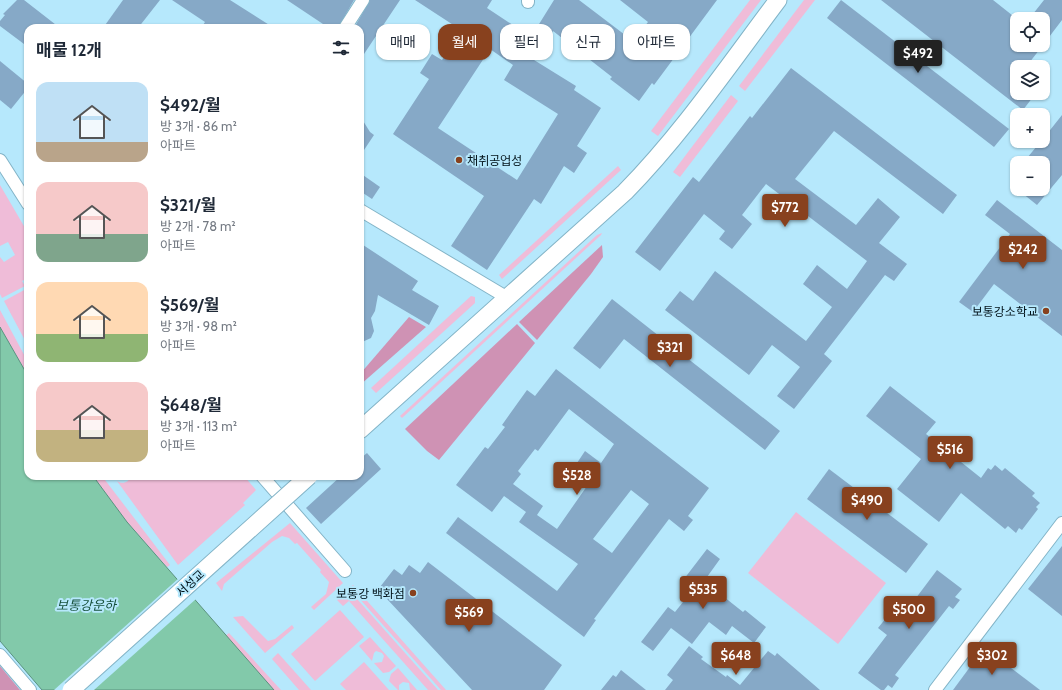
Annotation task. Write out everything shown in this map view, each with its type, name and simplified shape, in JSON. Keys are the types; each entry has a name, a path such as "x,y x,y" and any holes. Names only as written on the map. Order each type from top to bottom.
{"street":[{"path":"348,24 363,0"},
{"path":"364,426 506,297 625,192 644,173 778,0"},
{"path":"0,160 24,198"},
{"path":"364,212 506,297"},
{"path":"265,480 345,571"},
{"name":"서성교","path":"71,690 304,480"},
{"path":"935,690 1062,523"},
{"path":"0,655 30,690"}],"shaded area":[{"path":"750,0 761,0 658,136 651,131"},
{"path":"804,0 815,0 745,91 739,86"},
{"path":"731,95 738,101 680,177 673,172"},
{"path":"618,166 621,170 502,279 499,275"},
{"path":"0,185 24,226 24,280 22,281 24,287 2,298 0,294 0,257 4,262 15,255 8,242 0,246"},
{"path":"602,233 402,418 400,416 597,235"},
{"path":"602,245 603,257 537,340 519,322"},
{"path":"24,290 24,338 4,301"},
{"path":"471,296 475,297 475,303 376,393 371,388"},
{"path":"0,310 24,355 24,369 0,327"},
{"path":"409,317 426,327 364,381 364,369"},
{"path":"517,324 535,343 439,460 427,451 405,429"},
{"path":"96,480 105,480 170,565 167,567 127,522"},
{"path":"129,480 247,480 256,490 243,503 245,505 178,565 117,481 121,483"},
{"path":"796,512 886,583 838,644 748,573"},
{"path":"290,523 343,583 314,610 311,607 326,594 329,582 320,572 321,570 297,543 295,544 289,538 282,536 272,542 224,584 222,591 216,583"},
{"path":"353,585 446,690 441,690 350,588"},
{"path":"349,590 438,690 428,690 349,601 343,606 337,600"},
{"path":"340,610 364,637 315,681 291,654"},
{"path":"243,616 268,641 275,639 292,625 294,628 265,653 233,617"},
{"path":"229,633 281,690 274,690 225,636"},
{"path":"370,637 396,666 389,672 383,673 374,663 382,662 384,656 382,653 376,651 372,661 359,646"},
{"path":"278,653 311,690 299,690 272,659"},
{"path":"364,662 389,690 346,690 340,684"},
{"path":"0,666 20,690 0,690"},
{"path":"398,668 417,690 410,690 409,683 403,682 399,685 398,690 389,681 391,674"}],"water":[{"name":"보통강운하","path":"0,327 24,369 24,480 96,480 127,522 274,690 42,690 0,641"}],"pier":[{"path":"179,578 196,599 94,690 54,690"}],"building":[{"path":"17,0 24,0 55,24 24,24 24,44 0,26 0,21 5,15 3,14"},
{"path":"123,0 160,0 141,24 106,24"},
{"path":"172,0 230,0 268,24 204,24 205,22"},
{"path":"287,0 354,0 340,24 323,24"},
{"path":"370,0 400,0 384,24 376,24 376,36 364,54 364,24 356,24"},
{"path":"415,0 492,0 487,8 511,24 500,24 500,56 492,50 492,24 452,24"},
{"path":"554,0 579,0 611,24 561,24 561,37 553,31 553,24 539,24"},
{"path":"620,0 717,0 690,36 690,24 646,24 648,22"},
{"path":"841,0 1009,129 994,147 827,18"},
{"path":"881,0 993,0 1010,13 1010,52 1038,52 1031,60 1010,60 1010,100"},
{"path":"1044,0 1062,0 1062,20 1050,36 1050,12 1035,12"},
{"path":"615,27 623,33 623,60 673,60 654,85 652,83 639,101 610,79 612,77 590,60 615,60"},
{"path":"432,54 438,58 438,60 483,60 438,128 517,180 558,114 504,80 513,65 506,60 534,60 576,86 574,90 601,108 577,146 587,153 574,173 564,166 541,204 534,199 487,270 451,246 484,196 393,134 429,79 420,73 428,60 430,60"},
{"path":"0,61 24,81 24,93 11,109 0,100"},
{"path":"791,68 957,195 943,214 834,131 795,179 856,225 878,198 900,217 879,243 907,264 894,281 885,275 824,354 832,361 794,409 777,396 800,367 772,345 749,375 665,310 680,291 693,301 715,271 806,341 832,307 803,284 817,265 847,289 867,261 766,184 742,215 752,224 732,249 719,239 725,231 704,214 660,271 635,252 693,177 699,182 750,116 752,118"},
{"path":"1010,100 1031,100 1025,108 1020,108"},
{"path":"1062,115 1062,175 1050,189 1050,156 1029,156 1035,148 1050,148 1050,130"},
{"path":"364,122 370,132 374,135 364,150"},
{"path":"364,176 380,187 372,199 364,194"},
{"path":"1026,196 1044,196 1037,205"},
{"path":"997,200 1062,250 1062,336 994,284 973,312 959,302 1010,234 985,215"},
{"path":"364,246 418,281 412,290 439,306 429,325 378,295 375,311 371,318 374,331 371,338 364,341"},
{"path":"612,299 780,431 765,450 624,339 600,369 573,348"},
{"path":"556,369 709,488 688,516 693,520 684,531 669,519 594,619 596,620 584,637 446,533 458,517 557,591 578,564 519,522 526,512 504,496 492,512 456,485 485,447 488,449 505,427 502,425 527,390 535,396","holes":["569,409 614,444 601,463 585,451 577,463 594,476 557,529 537,515 543,506 513,484 521,474 518,471 535,449 538,451","631,490 649,504 612,553 593,539"]},
{"path":"890,386 936,422 926,434 981,478 988,468 991,470 995,465 1002,471 1005,468 1035,493 1032,496 1040,503 1036,507 1038,509 1022,530 1019,528 1016,533 1008,526 1005,529 961,493 939,522 897,489 921,459 866,416"},
{"path":"367,453 381,469 321,524 306,508 337,480 364,480 364,456"},
{"path":"829,469 928,544 906,573 807,499"},
{"path":"1062,546 1062,616 1028,589"},
{"path":"707,549 720,559 707,577 712,581 709,585 743,612 745,610 766,627 754,643 732,626 726,635 709,622 692,644 671,628 653,651 641,642 668,607 675,612 695,587 684,579"},
{"path":"428,562 562,665 544,690 472,690 387,599 387,592 380,587 394,569 402,575 409,565 420,573"},
{"path":"937,570 962,589 955,597 960,600 953,609 949,606 895,675 899,678 892,688 888,685 884,690 881,690 858,673 887,635 878,628 898,603 907,610"},
{"path":"689,646 703,657 701,659 740,685 768,651 775,656 777,653 820,690 665,690 673,680 667,675"},
{"path":"984,648 1011,668 1040,690 953,690"},
{"path":"621,670 646,690 601,690 613,675 616,677"}],"place":[{"name":"채취공업성","path":"459,160"},
{"name":"보통강소학교","path":"1046,311"},
{"name":"보통강 백화점","path":"413,593"}]}
